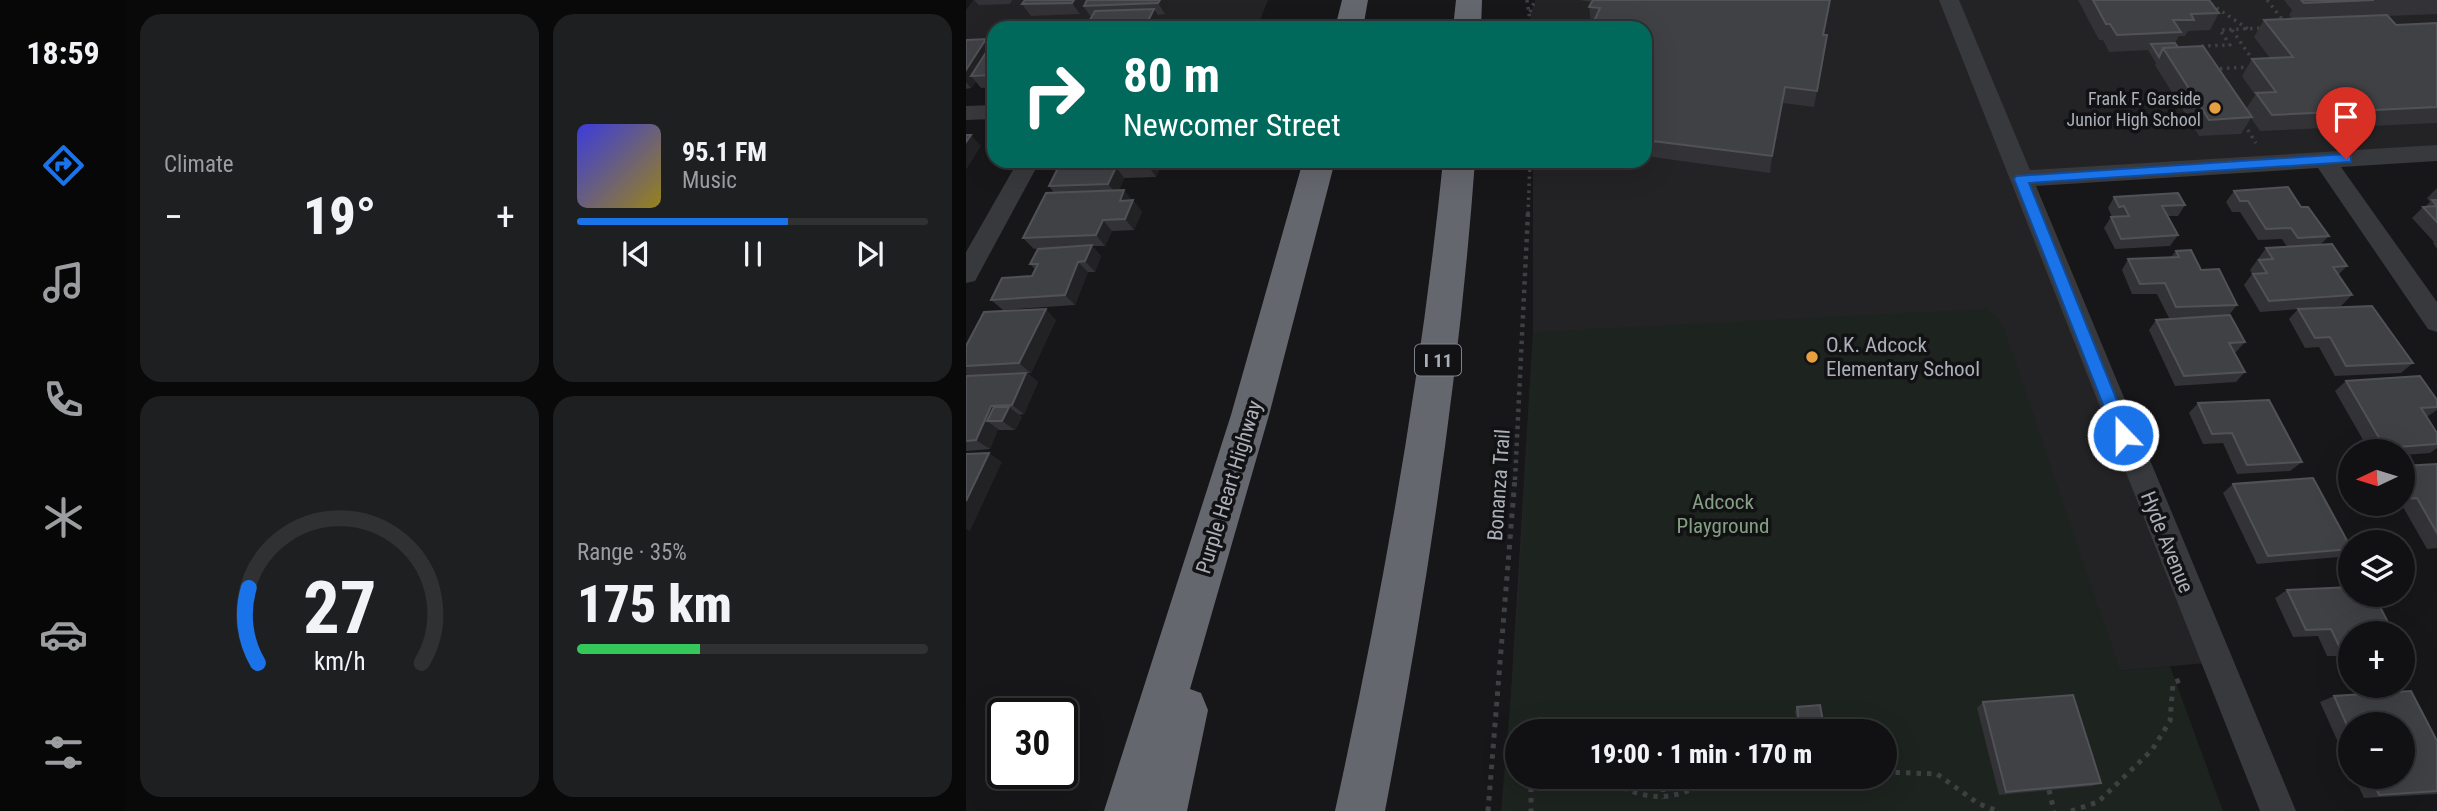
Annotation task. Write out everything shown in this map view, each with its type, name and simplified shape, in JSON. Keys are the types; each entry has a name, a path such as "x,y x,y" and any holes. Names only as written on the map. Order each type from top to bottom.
{"highway":[{"path":"1350,21 1354,0"},
{"path":"1468,21 1469,0"},
{"name":"Purple Heart Highway","path":"1129,811 1231,481 1317,168"},
{"name":"I 11","path":"1360,811 1414,538 1458,168"},
{"path":"1162,811 1231,481"},
{"path":"1387,811 1414,538"},
{"path":"1114,811 1166,695"}],"street":[{"name":"Hyde Avenue","path":"1949,0 2278,811"},
{"path":"966,113 987,112"},
{"path":"2020,179 2437,153"},
{"path":"2324,160 2437,322"},
{"path":"966,274 1025,168"}],"path":[{"path":"1527,0 1530,21"},
{"path":"1530,14 1535,0"},
{"path":"2205,0 2249,29"},
{"path":"2215,69 2200,46 2230,45 2220,30 2289,28 2267,0"},
{"path":"2215,80 2208,69 2258,67 2232,30"},
{"path":"2242,122 2257,145"},
{"name":"Bonanza Trail","path":"1488,811 1513,524 1530,168"},
{"path":"2071,811 2098,802 2152,750 2170,721 2173,683 2180,680"},
{"path":"1897,772 1937,774 1979,804 1998,811"},
{"path":"1531,789 1531,811"},
{"path":"1623,789 1664,799 1680,798 1695,789"},
{"path":"1663,789 1664,799"},
{"path":"2049,790 2054,811"}],"shaded area":[{"path":"973,0 1268,0 1260,21 987,21 987,42 966,43 966,10"},
{"name":"O.K. Adcock Elementary School","path":"1535,0 2437,0 2437,153 2021,179 2217,662 1596,719 1509,719 1533,332 1533,168 1652,168 1652,21 1530,21"}],"green space":[{"name":"Adcock Playground","path":"1986,309 1997,317 2006,334 2120,671 2170,666 2223,811 1501,811 1505,764 1505,789 1897,789 1897,719 1509,719 1518,613 1533,332"}],"building":[{"path":"1025,0 1074,0 1072,3 1022,4"},
{"path":"1087,0 1160,0 1158,3 1084,6"},
{"path":"1593,0 1830,0 1817,91 1785,87 1772,156 1652,141 1652,21 1594,21 1600,8 1589,7"},
{"path":"2093,0 2209,0 2219,13 2191,14 2194,20 2173,20 2181,32 2117,35 2110,24 2106,24"},
{"path":"2301,0 2374,0 2304,3"},
{"path":"1154,9 1148,21 1089,21 1095,11"},
{"path":"2387,15 2396,25 2437,23 2437,107 2272,115 2256,93 2276,92 2252,59 2293,57 2264,20"},
{"path":"986,39 966,70 966,40"},
{"path":"2175,43 2178,47 2163,48 2159,57 2151,44"},
{"path":"2203,46 2252,117 2209,120 2163,48"},
{"path":"987,51 987,75 971,76"},
{"path":"1058,168 1116,168 1108,184 1049,186"},
{"path":"2288,187 2301,207 2308,207 2329,236 2298,238 2291,228 2266,229 2248,201 2240,201 2234,191"},
{"path":"1124,190 1120,201 1133,200 1125,219 1103,220 1096,235 1023,238 1046,193"},
{"path":"2178,193 2185,205 2162,206 2178,235 2121,239 2111,217 2129,216 2124,206 2119,207 2114,197"},
{"path":"2437,206 2437,222 2423,207"},
{"path":"2332,244 2347,266 2333,267 2352,295 2269,301 2253,274 2267,273 2259,260 2273,259 2266,248"},
{"path":"1092,245 1085,261 1078,262 1065,295 991,300 1002,278 1032,276 1038,264 1030,264 1038,249"},
{"path":"2191,250 2201,270 2219,269 2237,305 2176,307 2165,283 2140,284 2128,259 2179,257 2176,251"},
{"path":"2372,306 2413,363 2346,366 2330,337 2315,338 2298,309"},
{"path":"1046,309 1019,363 966,366 966,346 984,312"},
{"path":"2230,315 2245,342 2229,343 2245,372 2184,376 2156,320"},
{"path":"1026,373 1012,405 991,406 976,440 966,441 966,376"},
{"path":"2420,376 2437,400 2437,407 2421,408 2437,433 2437,444 2415,446 2415,439 2380,439 2346,381"},
{"path":"2269,400 2302,462 2247,465 2232,433 2212,434 2198,403"},
{"path":"994,407 1009,407 1002,421 987,421"},
{"path":"989,453 966,501 966,454"},
{"path":"2437,464 2437,533 2415,498 2415,465"},
{"path":"2313,478 2341,530 2338,530 2338,550 2268,556 2233,484"},
{"path":"2338,588 2338,607 2380,607 2387,621 2338,621 2338,644 2331,629 2306,630 2287,590"},
{"path":"2073,695 2101,783 2006,792 1983,702"},
{"path":"2334,696 2415,698 2437,741 2437,791 2379,795 2376,789 2415,789 2415,712 2341,712"},
{"path":"1820,705 1823,719 1799,719 1797,707"}],"place":[{"name":"Frank F. Garside Junior High School","path":"2215,108"},
{"name":"O.K. Adcock Elementary School","path":"1812,357"}],"route":[{"path":"2123,435 2020,179 2346,159"}]}
